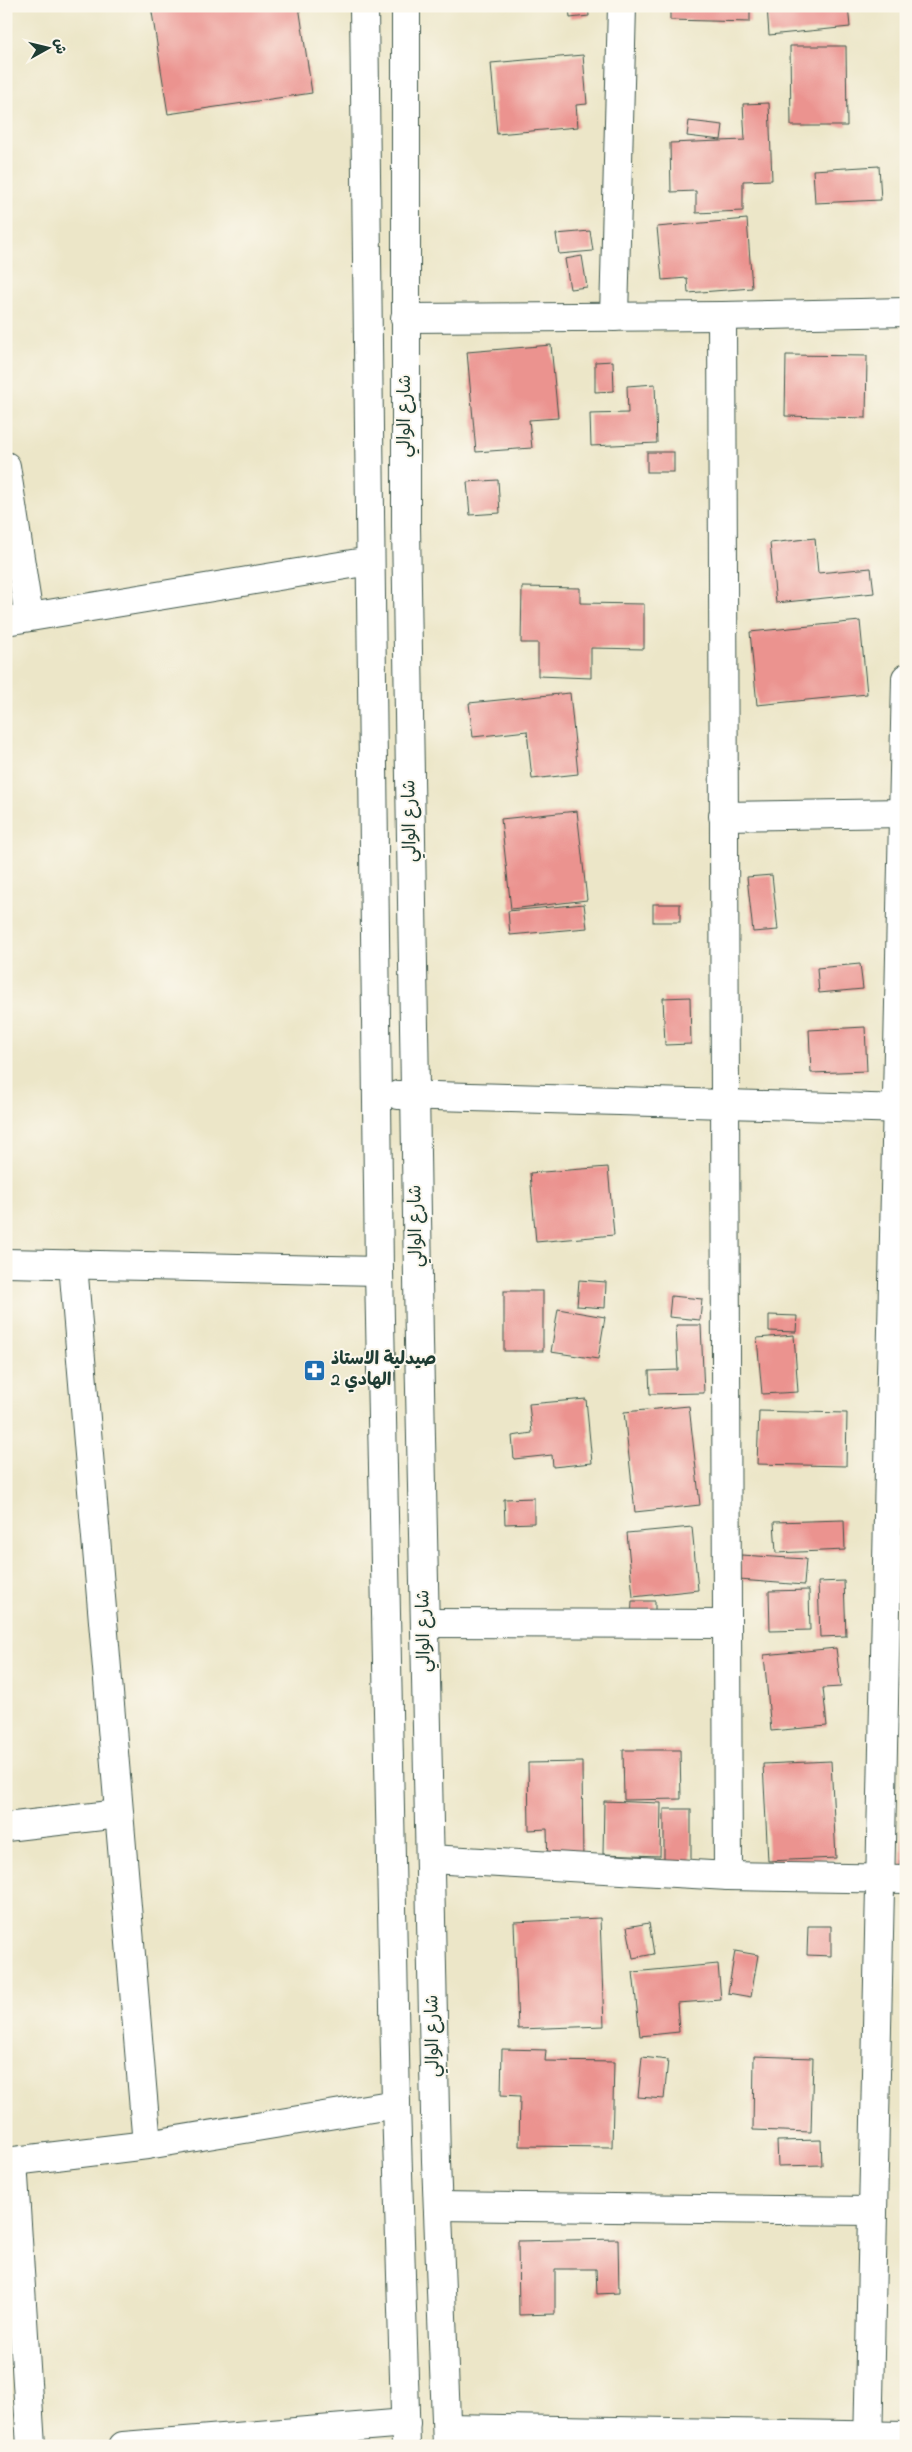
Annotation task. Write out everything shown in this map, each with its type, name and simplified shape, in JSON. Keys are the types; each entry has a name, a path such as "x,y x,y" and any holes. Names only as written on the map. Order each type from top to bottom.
{"street":[{"path":"123,2446 406,2434 396,2104 379,1271 364,6"},
{"name":"شارع الوالي","path":"406,6 406,536 430,1858 438,2206 447,2437"},
{"path":"614,316 622,6"},
{"path":"405,318 722,316 906,312"},
{"path":"722,316 728,1876"},
{"path":"6,466 18,619 370,561"},
{"path":"868,2441 873,2211 893,1879 903,813 906,678"},
{"path":"723,816 903,813"},
{"path":"377,1094 901,1109"},
{"path":"6,1263 379,1271"},
{"path":"73,1264 147,2145"},
{"path":"425,1623 726,1624"},
{"path":"6,1827 119,1814"},
{"path":"430,1858 728,1876 893,1879"},
{"path":"31,2446 10,2162 147,2145 396,2104"},
{"path":"438,2206 873,2211"},
{"path":"447,2437 868,2441 906,2436"}],"building":[{"path":"151,6 299,6 312,93 168,114"},
{"path":"569,6 588,6 589,16 570,18"},
{"path":"670,6 750,6 750,22 670,20"},
{"path":"767,6 848,6 850,27 769,35"},
{"path":"790,46 846,46 847,126 791,126"},
{"path":"583,55 587,104 576,105 578,127 497,134 491,63"},
{"path":"769,103 772,180 743,181 743,211 696,213 696,191 671,192 670,143 745,140 743,104"},
{"path":"689,121 723,125 721,140 687,136"},
{"path":"879,166 881,200 815,203 813,170"},
{"path":"747,219 752,288 688,293 687,278 662,280 657,227"},
{"path":"590,231 593,251 559,254 556,234"},
{"path":"582,256 587,287 570,289 565,259"},
{"path":"551,345 558,418 529,420 532,448 476,452 467,352"},
{"path":"786,355 867,356 866,418 785,416"},
{"path":"613,361 614,391 595,392 595,362"},
{"path":"655,384 657,443 591,446 590,414 628,413 627,386"},
{"path":"647,452 674,452 674,472 647,472"},
{"path":"498,480 500,513 470,515 467,482"},
{"path":"815,538 818,573 871,568 874,593 776,603 770,543"},
{"path":"522,587 580,588 580,603 644,604 644,649 591,648 591,678 538,676 538,643 521,643"},
{"path":"860,621 867,694 757,705 750,632"},
{"path":"570,693 578,774 532,779 527,731 473,737 469,703"},
{"path":"577,811 587,900 511,909 501,819"},
{"path":"772,875 778,930 753,932 747,877"},
{"path":"584,904 587,928 510,935 508,911"},
{"path":"653,904 680,904 680,922 653,922"},
{"path":"860,964 863,989 819,993 817,968"},
{"path":"690,997 691,1044 665,1045 663,998"},
{"path":"865,1027 867,1071 811,1073 809,1030"},
{"path":"608,1167 614,1235 536,1242 530,1173"},
{"path":"579,1280 606,1282 605,1308 577,1306"},
{"path":"504,1291 543,1291 543,1351 504,1351"},
{"path":"671,1296 702,1299 700,1320 669,1317"},
{"path":"558,1309 605,1317 598,1359 551,1352"},
{"path":"769,1315 797,1316 796,1332 769,1331"},
{"path":"676,1325 701,1325 704,1393 650,1394 649,1371 678,1370"},
{"path":"794,1335 798,1392 762,1394 757,1338"},
{"path":"586,1399 592,1463 553,1467 552,1455 514,1459 512,1436 532,1433 529,1404"},
{"path":"689,1406 700,1505 635,1512 624,1412"},
{"path":"759,1411 847,1413 846,1466 757,1464"},
{"path":"534,1498 534,1523 505,1524 504,1499"},
{"path":"844,1520 845,1550 776,1553 774,1522"},
{"path":"692,1527 698,1590 633,1597 627,1533"},
{"path":"741,1555 806,1559 804,1585 739,1580"},
{"path":"844,1581 846,1636 820,1637 818,1582"},
{"path":"809,1590 810,1630 770,1631 769,1591"},
{"path":"632,1601 655,1601 655,1626 631,1625"},
{"path":"836,1648 841,1687 823,1688 827,1726 771,1731 764,1655"},
{"path":"623,1750 680,1750 681,1799 624,1800"},
{"path":"831,1761 836,1858 768,1861 763,1764"},
{"path":"582,1762 583,1865 548,1865 547,1829 529,1830 528,1763"},
{"path":"903,1784 906,1784 906,1867 901,1867"},
{"path":"604,1801 661,1803 660,1856 603,1854"},
{"path":"664,1809 691,1809 691,1867 664,1867"},
{"path":"600,1918 604,2026 518,2029 514,1922"},
{"path":"649,1923 654,1954 633,1958 627,1927"},
{"path":"808,1926 831,1926 831,1956 807,1955"},
{"path":"735,1951 758,1955 751,1997 728,1993"},
{"path":"718,1964 721,2000 677,2003 679,2032 640,2036 633,1972"},
{"path":"502,2049 546,2050 545,2061 614,2062 612,2147 519,2146 520,2096 501,2095"},
{"path":"754,2056 813,2058 811,2132 753,2130"},
{"path":"642,2057 668,2060 664,2099 638,2097"},
{"path":"821,2140 822,2165 778,2166 777,2141"},
{"path":"618,2239 619,2293 597,2294 596,2269 555,2269 555,2314 519,2315 518,2241"}],"place":[{"name":"صيدلية الاستاذ الهادي 2","path":"315,1370"}]}
